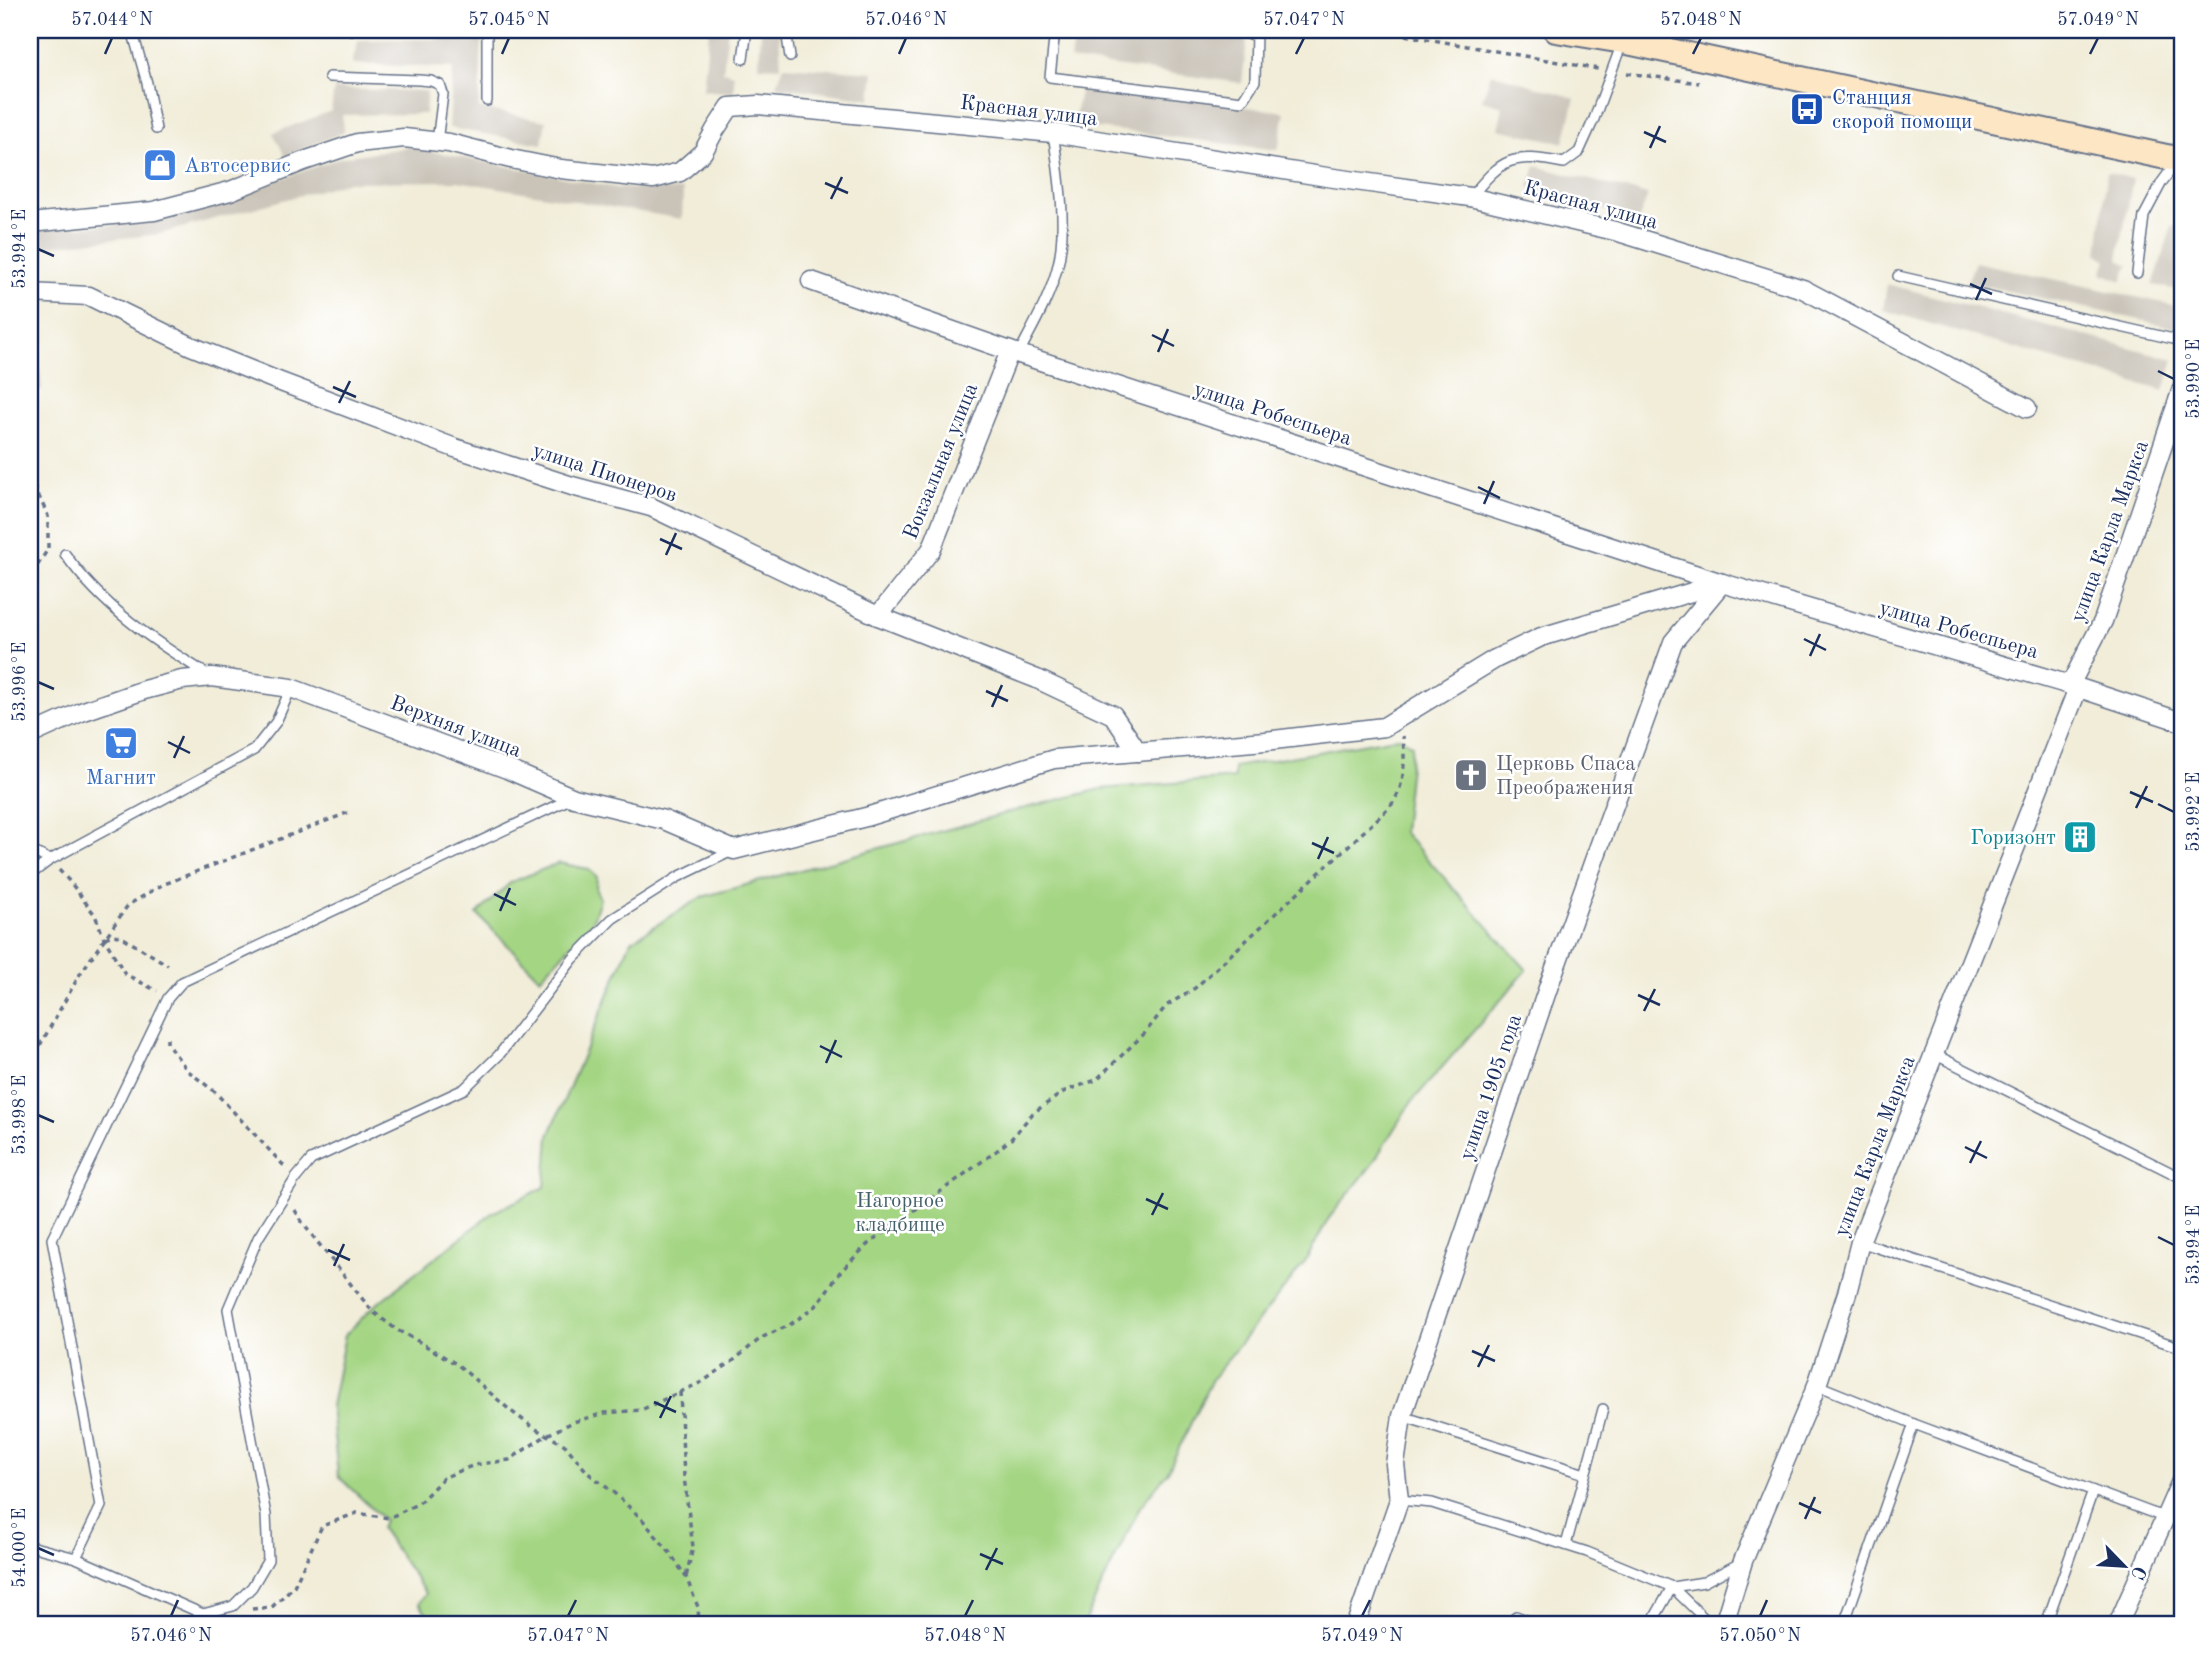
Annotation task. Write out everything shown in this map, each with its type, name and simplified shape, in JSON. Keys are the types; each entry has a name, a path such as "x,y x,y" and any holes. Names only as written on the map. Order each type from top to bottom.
{"main road":[{"path":"1556,30 1623,41 2181,158"}],"street":[{"name":"Красная улица","path":"30,223 154,211 230,191 304,161 357,144 404,138 437,142 561,169 653,179 680,172 703,152 730,107 758,105 1053,134 1471,197 1615,231 1803,289 2027,408"},
{"name":"улица Робеспьера","path":"811,281 1014,352 1722,583 2074,687 2182,722"},
{"name":"улица Пионеров","path":"30,293 89,296 191,346 455,448 651,507 878,617 1037,679 1114,715 1138,752"},
{"name":"Вокзальная улица","path":"878,617 931,550 1014,352"},
{"name":"улица Карла Маркса","path":"1724,1624 1743,1561 1817,1385 1847,1293 1860,1242 2074,687 2103,621 2182,389"},
{"path":"734,850 866,817 1054,759 1265,741 1384,727 1495,659 1541,637 1722,583"},
{"name":"улица 1905 года","path":"1356,1624 1399,1500 1395,1464 1402,1416 1549,985 1673,642 1722,583"},
{"name":"Верхняя улица","path":"30,735 81,712 182,680 212,677 291,688 507,769 574,798 664,820 734,850"},
{"path":"2118,1624 2182,1479"}],"lane":[{"path":"132,30 156,129"},
{"path":"487,30 487,101"},
{"path":"743,59 747,30"},
{"path":"786,30 790,57"},
{"path":"1055,30 1050,77 1242,101 1255,81 1255,32 1224,30"},
{"path":"1471,197 1487,176 1502,163 1533,157 1564,163 1578,152 1594,119 1623,41"},
{"path":"329,77 419,80 440,85 443,94 437,142"},
{"path":"1014,352 1043,307 1058,267 1062,230 1059,169 1053,134"},
{"path":"2137,272 2144,216 2162,182 2181,158"},
{"path":"1898,276 2182,341"},
{"path":"65,554 93,590 119,615 159,645 212,677"},
{"path":"30,875 50,860 254,750 276,722 291,688"},
{"path":"76,1558 100,1506 52,1239 168,999 182,982 574,798"},
{"path":"30,850 50,860"},
{"path":"30,1546 76,1558 204,1614 233,1606 252,1587 268,1560 265,1515 228,1309 258,1238 296,1178 311,1160 464,1090 499,1055 573,959 612,919 678,877 734,850"},
{"path":"1934,1054 2182,1178"},
{"path":"1860,1242 2182,1348"},
{"path":"1817,1385 2165,1518"},
{"path":"1566,1545 1602,1409"},
{"path":"1402,1416 1585,1474"},
{"path":"1844,1624 1914,1424"},
{"path":"2046,1624 2093,1491"},
{"path":"1399,1500 1432,1503 1587,1552 1672,1587 1710,1624"},
{"path":"1672,1587 1704,1582 1743,1561"},
{"path":"1651,1624 1672,1587"},
{"path":"199,1624 204,1614"},
{"path":"1513,1624 1516,1616 1536,1624"}],"path":[{"path":"352,30 352,36"},
{"path":"1376,30 1610,71 1699,83"},
{"path":"30,477 48,516 48,549 30,577"},
{"path":"247,1609 272,1607 294,1587 322,1526 357,1513 389,1518 419,1503 443,1478 474,1465 509,1460 573,1422 605,1413 640,1410 702,1382 761,1338 791,1324 816,1306 840,1272 867,1245 995,1152 1011,1139 1033,1114 1065,1091 1096,1080 1145,1033 1166,1006 1195,988 1388,809 1395,801 1404,772 1403,716"},
{"path":"30,1063 80,974 128,905 162,885 352,811"},
{"path":"50,860 95,915 104,938 125,974 168,999 167,1043 187,1070 215,1092 296,1178"},
{"path":"104,938 120,936 168,965"},
{"path":"286,1195 304,1225 372,1311 397,1331 458,1365 511,1411 565,1446 588,1473 642,1520 686,1577 698,1606 699,1624"},
{"path":"680,1392 684,1477 693,1547 686,1577"}],"shaded area":[{"path":"361,30 455,30 455,35 361,36"},
{"path":"709,30 728,30 723,71 734,74 734,93 703,90"},
{"path":"761,30 779,30 781,67 759,66"},
{"path":"1075,30 1178,30 1247,40 1242,83 1070,60"},
{"path":"482,38 479,108 546,121 542,144 449,128 453,68 352,64 358,40"},
{"path":"784,66 874,72 871,99 776,86"},
{"path":"1491,73 1575,98 1564,143 1498,129 1503,106 1482,100"},
{"path":"1081,86 1285,112 1278,150 1073,125"},
{"path":"334,89 427,91 425,114 342,115 344,132 285,156 273,133 331,111"},
{"path":"409,147 617,188 683,190 682,219 458,181 348,182 160,234 30,248 30,229 113,225 229,198 342,157"},
{"path":"1536,166 1648,195 1638,221 1529,187"},
{"path":"2107,172 2133,179 2118,259 2129,265 2122,281 2102,273 2107,260 2098,254"},
{"path":"2172,226 2182,227 2182,274 2177,290 2153,285"},
{"path":"1975,262 2182,307 2176,328 1967,282"},
{"path":"1887,284 2174,359 2164,391 1883,310"},
{"path":"30,304 35,304 42,390 30,391"}],"green space":[{"name":"Нагорное кладбище","path":"1400,737 1412,745 1403,832 1527,970 1409,1105 1371,1166 1329,1218 1305,1262 1212,1379 1167,1473 1140,1507 1083,1624 434,1624 419,1603 426,1594 381,1528 384,1520 338,1476 331,1406 345,1335 374,1306 492,1213 545,1187 549,1136 631,941 702,897 1014,811 1101,789 1234,778 1234,767"},
{"path":"559,863 588,869 597,877 596,890 600,899 592,923 540,978 477,914 511,882"}],"place":[{"name":"Станция скорой помощи","path":"1807,109"},
{"name":"Автосервис","path":"160,165"},
{"name":"Магнит","path":"121,743"},
{"name":"Церковь Спаса Преображения","path":"1471,775"},
{"name":"Горизонт","path":"2080,837"}]}
